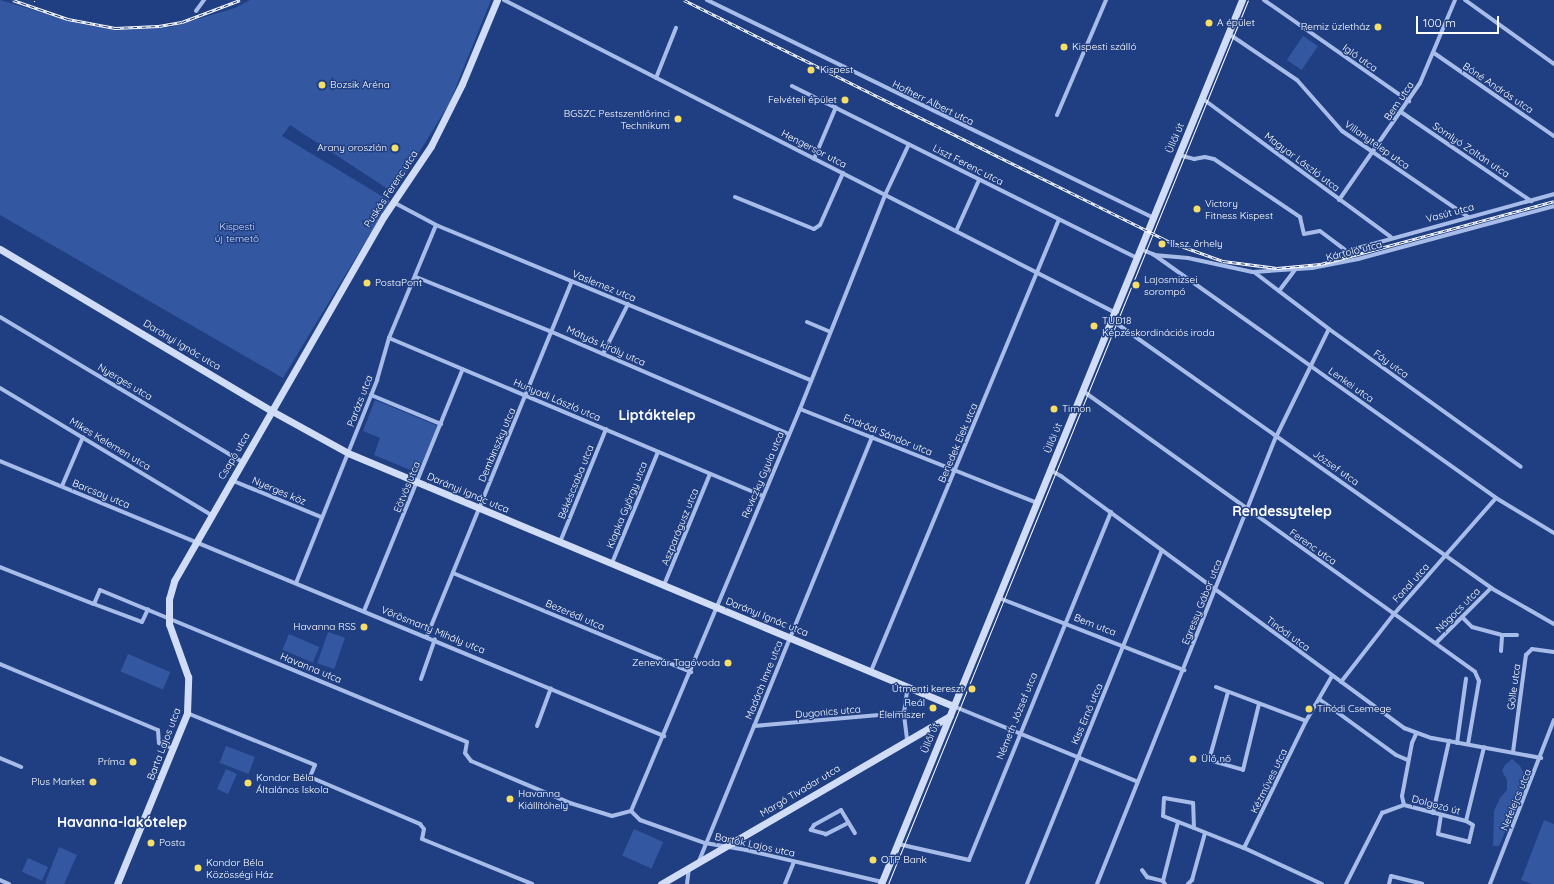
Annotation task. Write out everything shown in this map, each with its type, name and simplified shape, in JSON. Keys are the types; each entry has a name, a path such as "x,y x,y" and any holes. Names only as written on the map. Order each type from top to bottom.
{"street":[{"path":"196,11 204,0"},
{"name":"Puskás Ferenc utca","path":"289,382 393,202 435,139 462,84 497,0"},
{"name":"Hengersor utca","path":"504,0 885,195 957,229 1036,273 1116,313"},
{"name":"Hofherr Albert utca","path":"707,0 1153,218"},
{"path":"1057,115 1106,0"},
{"name":"Üllői út","path":"884,883 953,706 999,598 1050,470 1113,322 1140,248 1178,155 1203,99 1242,0"},
{"name":"Igló utca","path":"1264,0 1409,101"},
{"name":"Bem utca","path":"1339,200 1409,101 1420,83 1434,53 1455,0"},
{"path":"1465,0 1554,64"},
{"path":"656,78 676,28"},
{"name":"Villanytelep utca","path":"1228,34 1297,80 1342,131 1468,217"},
{"name":"Bóné András utca","path":"1434,53 1554,136"},
{"name":"Liszt Ferenc utca","path":"792,86 1136,258"},
{"name":"Magyar László utca","path":"1203,99 1391,238"},
{"path":"814,159 836,107"},
{"name":"Somlyó Zoltán utca","path":"1401,112 1531,201"},
{"name":"Reviczky Gyula utca","path":"631,811 664,736 800,409 885,195 909,144"},
{"path":"1178,155 1194,159 1205,157 1214,159 1300,217 1304,234 1320,231 1345,250"},
{"path":"735,197 814,229 820,225 843,173"},
{"path":"957,229 979,180"},
{"name":"Vasút utca","path":"1351,250 1554,194"},
{"name":"Vaslemez utca","path":"393,202 436,225 811,380"},
{"name":"Kártoló utca","path":"1153,254 1188,258 1253,272 1295,270 1332,265 1554,206"},
{"name":"Benedek Elek utca","path":"871,671 1059,220"},
{"name":"Parázs utca","path":"296,583 321,517 371,395 389,338 436,225"},
{"name":"Lenkei utca","path":"1140,248 1153,254 1496,498 1554,533"},
{"name":"Darányi Ignác utca","path":"0,249 272,411 348,453 953,706"},
{"path":"1279,291 1295,270"},
{"name":"Fáy utca","path":"1253,272 1329,329 1521,467"},
{"name":"Mátyás király utca","path":"416,276 552,332 789,434"},
{"name":"Dembinszky utca","path":"427,636 572,281"},
{"path":"603,354 628,304"},
{"name":"Nyerges utca","path":"0,317 242,462"},
{"path":"807,322 830,332"},
{"name":"József utca","path":"1113,322 1491,588 1554,624"},
{"name":"Egressy Gábor utca","path":"1096,884 1136,781 1184,670 1276,437 1309,365 1329,329"},
{"name":"Hunyadi László utca","path":"389,338 763,496"},
{"name":"Eötvös utca","path":"364,611 463,369"},
{"name":"Csapó utca","path":"196,541 289,382"},
{"name":"Mikes Kelemen utca","path":"0,388 211,515"},
{"name":"Ferenc utca","path":"1083,391 1247,510 1436,643 1478,676 1468,744"},
{"path":"371,395 441,424"},
{"name":"Endrődi Sándor utca","path":"800,409 1037,503"},
{"name":"Békéscsaba utca","path":"560,542 606,429"},
{"path":"62,486 83,437"},
{"name":"Madách Imre utca","path":"699,862 705,843 872,437"},
{"name":"Klapka György utca","path":"612,564 658,452"},
{"name":"Barcsay utca","path":"0,461 196,541"},
{"name":"Tinódi utca","path":"1050,470 1111,512 1215,592 1416,734 1541,758"},
{"name":"Aszparágusz utca","path":"664,585 710,474"},
{"name":"Nyerges köz","path":"231,480 321,517"},
{"name":"Fonal utca","path":"1341,682 1394,614 1496,498"},
{"name":"Németh József utca","path":"898,844 969,860 1018,734 1111,512"},
{"name":"Vörösmarty Mihály utca","path":"196,541 435,639 664,736"},
{"name":"Barta Lajos utca","path":"117,884 188,713 188,677 172,635 168,618 174,581 196,541"},
{"name":"Kiss Ernő utca","path":"1027,884 1162,550"},
{"path":"0,567 142,622 148,609"},
{"name":"Bezerédi utca","path":"453,572 690,672"},
{"name":"Nágocs utca","path":"1436,643 1491,588"},
{"name":"Havanna utca","path":"94,604 100,590 460,738 467,742 465,752 471,761 598,812 612,816 631,811"},
{"name":"Bem utca","path":"999,598 1124,645 1184,670"},
{"path":"1462,617 1472,627 1502,635 1517,635"},
{"path":"1502,635 1502,652"},
{"path":"421,679 435,639"},
{"name":"Gölle utca","path":"1513,752 1526,654 1532,649 1554,652"},
{"path":"0,664 158,730 159,742 174,749"},
{"name":"Kézműves utca","path":"1244,848 1306,721 1332,676"},
{"path":"1457,742 1466,679"},
{"path":"907,739 904,713 908,686"},
{"path":"1216,687 1306,721"},
{"path":"537,726 552,688"},
{"path":"1228,692 1209,760 1242,770 1259,704"},
{"path":"1319,699 1396,755 1408,760"},
{"path":"953,706 1018,734 1136,781"},
{"path":"188,713 315,765 310,777 420,824 424,829 422,839 532,884"},
{"name":"Dugonics utca","path":"754,726 904,713"},
{"name":"Margó Tivadar utca","path":"661,884 907,739 950,716"},
{"name":"Nefelejcs utca","path":"1490,884 1541,758 1554,720"},
{"path":"935,724 944,730"},
{"path":"1404,805 1402,796 1408,760 1416,734"},
{"path":"1433,813 1449,741"},
{"name":"Dolgozó út","path":"1346,884 1382,813 1404,805 1466,821 1484,747"},
{"path":"0,758 21,767"},
{"path":"1194,828 1193,804 1164,798 1163,816 1244,848 1322,884"},
{"path":"848,823 826,834 810,830 814,825 841,810 855,833"},
{"name":"Bartók Lajos utca","path":"631,811 640,820 705,843 725,846 884,883"},
{"path":"1441,815 1438,834 1468,842 1473,825 1466,821"},
{"path":"1142,870 1147,877 1164,883 1178,822"},
{"path":"1188,884 1192,880 1205,833"},
{"path":"785,884 794,862"},
{"path":"687,884 689,867"},
{"path":"1389,884 1391,876 1422,884"},
{"path":"0,880 9,884"}],"green space":[{"name":"Kispesti új temető","path":"0,0 77,23 115,30 171,27 235,8 250,0 491,0 449,104 394,193 290,125 282,136 390,201 283,378 0,215"},
{"path":"1303,36 1318,46 1302,70 1287,60"},
{"path":"375,400 438,426 418,473 374,455 380,438 363,431"},
{"path":"328,632 345,638 334,669 317,663"},
{"path":"289,634 319,647 313,663 282,650"},
{"path":"128,654 170,672 163,689 121,671"},
{"path":"226,746 255,757 248,774 220,763"},
{"path":"1512,759 1520,766 1524,774 1524,788 1499,846 1493,846 1494,811 1500,798 1507,790 1507,780 1502,771 1505,765"},
{"path":"226,769 237,774 228,794 217,789"},
{"path":"1544,820 1554,824 1554,884 1532,884 1521,880"},
{"path":"634,829 663,842 651,869 622,855"},
{"path":"59,847 77,855 64,884 47,884 45,883"},
{"path":"28,858 48,867 42,881 22,872"}],"tram line":[{"path":"888,884 1248,0"}],"railway":[{"path":"13,0 68,19 115,28 159,26 182,22 240,0"},
{"path":"684,0 1170,242 1223,261 1277,268 1321,264 1554,201"}],"place":[{"name":"A épület","path":"1209,23"},
{"name":"Remiz üzletház","path":"1378,27"},
{"name":"Kispesti szálló","path":"1064,47"},
{"name":"Kispest","path":"811,70"},
{"name":"Bozsik Aréna","path":"322,85"},
{"name":"Felvételi épület","path":"845,100"},
{"name":"BGSZC Pestszentlőrinci Technikum","path":"678,119"},
{"name":"Arany oroszlán","path":"395,148"},
{"name":"Victory Fitness Kispest","path":"1197,209"},
{"name":"II. sz. őrhely","path":"1162,244"},
{"name":"PostaPont","path":"367,283"},
{"name":"Lajosmizsei sorompó","path":"1136,285"},
{"name":"TUD18 Képzéskordinációs iroda","path":"1094,326"},
{"name":"Timon","path":"1054,409"},
{"name":"Havanna RSS","path":"364,627"},
{"name":"Zenevár Tagóvoda","path":"728,663"},
{"name":"Útmenti kereszt","path":"972,689"},
{"name":"Reál Élelmiszer","path":"933,708"},
{"name":"Tinódi Csemege","path":"1309,709"},
{"name":"Ülő nő","path":"1193,759"},
{"name":"Príma","path":"133,762"},
{"name":"Plus Market","path":"93,782"},
{"name":"Kondor Béla Általános Iskola","path":"248,783"},
{"name":"Havanna Kiállítóhely","path":"510,799"},
{"name":"Posta","path":"151,843"},
{"name":"OTP Bank","path":"873,860"},
{"name":"Kondor Béla Közösségi Ház","path":"198,868"}],"district":[{"name":"Liptáktelep","path":"657,415"},
{"name":"Rendessytelep","path":"1282,511"},
{"name":"Havanna-lakótelep","path":"122,822"}]}
